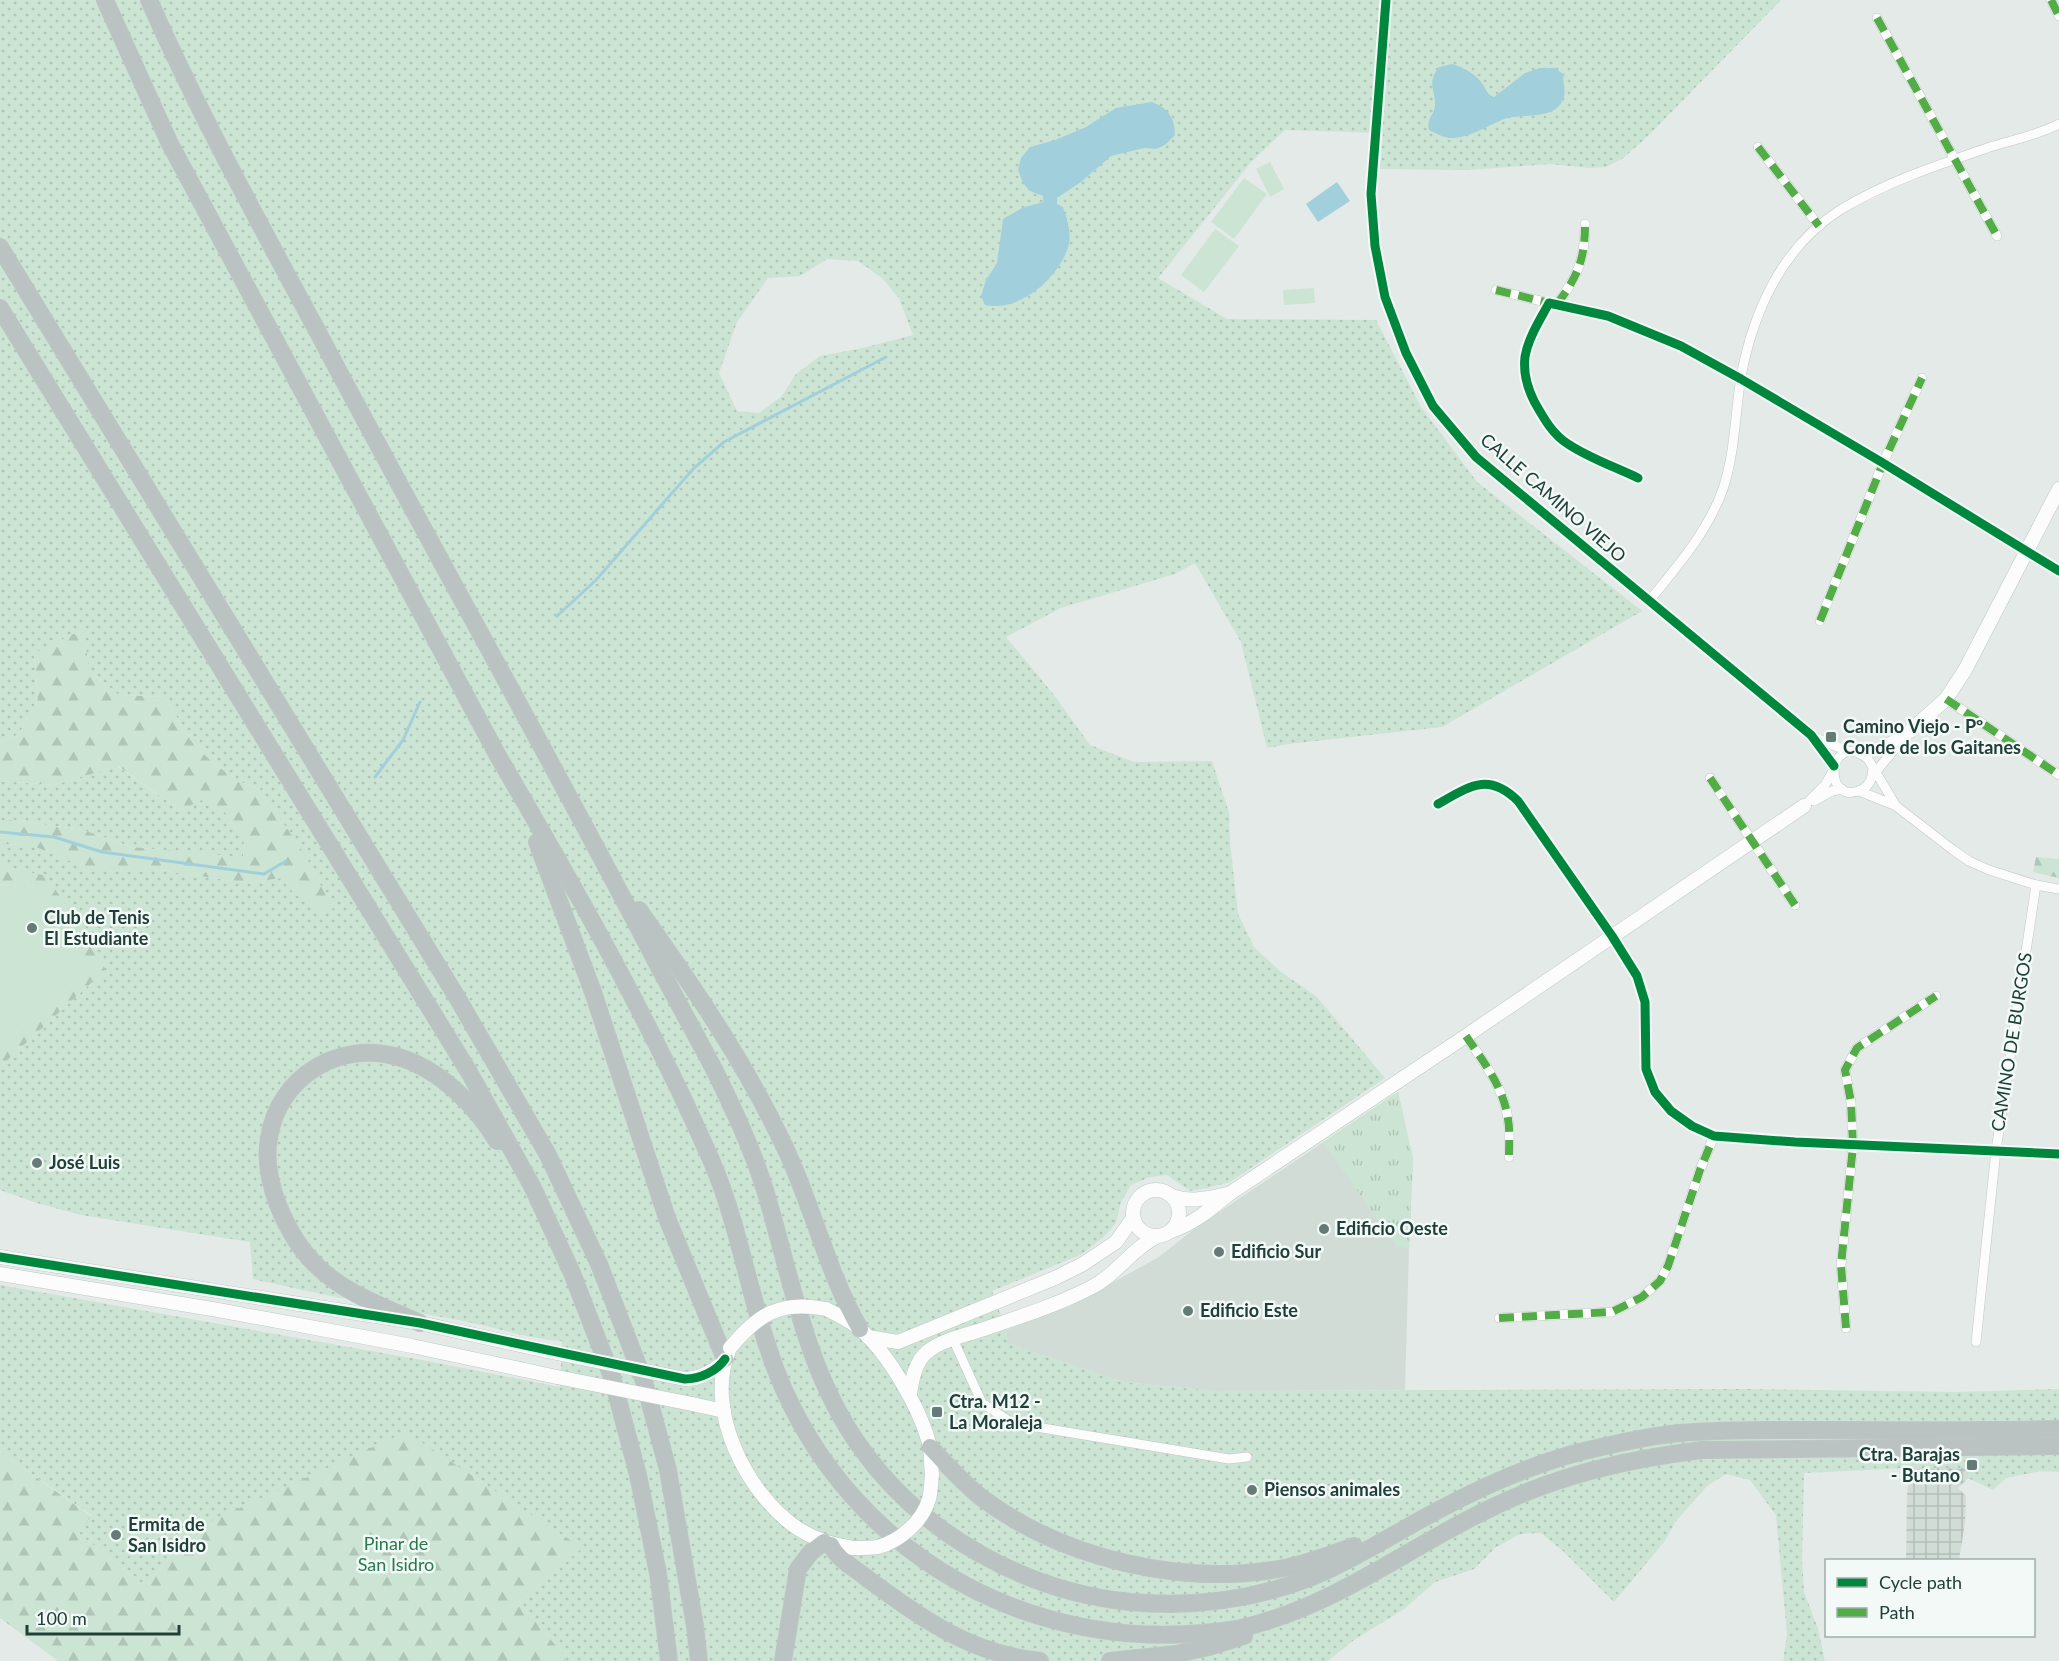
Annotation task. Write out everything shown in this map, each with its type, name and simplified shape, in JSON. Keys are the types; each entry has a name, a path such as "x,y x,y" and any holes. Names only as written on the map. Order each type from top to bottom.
{"highway":[{"path":"105,0 169,142 498,756 542,831 659,1049 714,1167 741,1246 764,1334 795,1413 827,1466 847,1493 874,1522 936,1572 1005,1608 1054,1625 1097,1633 1154,1638 1182,1636 1235,1629 1294,1612 1331,1597 1496,1505 1556,1480 1616,1464 1702,1450 2059,1446"},
{"path":"149,0 213,135 609,872 733,1108 752,1152 764,1188 800,1320 826,1392 864,1453 910,1503 943,1530 969,1547 1028,1577 1099,1598 1134,1602 1202,1602 1258,1593 1320,1573 1474,1492 1520,1472 1570,1455 1632,1441 1679,1433 1735,1431 2059,1429"},
{"path":"0,247 510,1086 548,1155 599,1264 644,1381 668,1470 699,1661"},
{"path":"0,308 474,1081 533,1188 572,1274 612,1377 638,1475 658,1573 669,1661"},
{"path":"498,756 507,783 548,869 593,992 667,1218 726,1356"},
{"path":"609,872 624,888 722,1030 759,1096 787,1152 849,1309 864,1333"},
{"path":"420,1323 351,1292 317,1266 296,1240 272,1190 268,1168 268,1139 283,1099 306,1073 345,1055 363,1052 411,1061 451,1087 474,1110 491,1132 529,1200 612,1377"},
{"path":"930,1447 969,1487 1007,1515 1083,1550 1133,1565 1195,1573 1227,1574 1259,1571 1309,1562 1366,1542 1387,1538"},
{"path":"783,1661 798,1569 812,1552 827,1544 852,1566 937,1628 990,1651 1040,1661"},
{"path":"1148,1661 1209,1647 1280,1625 1294,1612"},
{"path":"1110,1661 1176,1654"}],"street":[{"name":"CALLE CAMINO VIEJO","path":"1386,0 1371,194 1375,246 1385,297 1406,352 1433,405 1476,458 1648,602 1811,735 1854,752"},
{"path":"2051,0 2059,16"},
{"path":"1877,18 1997,236"},
{"path":"1648,602 1695,542 1710,518 1723,488 1749,340 1767,294 1782,266 1820,226 1840,211 1877,190 1955,159 2059,124"},
{"path":"1758,147 1820,226"},
{"path":"1585,224 1585,247 1575,278 1553,304 1531,337 1525,356 1526,385 1547,424 1568,444 1638,478"},
{"path":"1496,290 1608,316 1681,346 1883,463 2059,571"},
{"path":"1820,621 1883,463 1922,378"},
{"path":"910,1394 912,1378 927,1352 953,1339 1067,1299 1112,1275 1145,1243 1179,1229 1206,1213 1229,1194 1804,806 1832,791 1842,789 1859,791 1870,783 1874,771 1910,731 1946,699 1965,670 2059,489"},
{"path":"1946,699 2059,775"},
{"path":"1804,806 1825,785 1838,758 1882,746 1910,731"},
{"name":"CALLE CAMINO VIEJO","path":"1811,735 1833,769"},
{"path":"1854,752 1869,759 1896,806"},
{"path":"1833,769 1836,783 1842,789"},
{"path":"1710,778 1795,905"},
{"path":"1438,804 1475,785 1490,784 1506,789 1518,801 1612,936 1637,976 1645,1002 1646,1069 1654,1092 1671,1111 1692,1126 1714,1136 1853,1146 2059,1154"},
{"path":"1859,791 1896,806 1969,861 2036,885 2059,889"},
{"name":"CAMINO DE BURGOS","path":"1976,1342 1996,1150 2036,885"},
{"path":"1846,1328 1841,1264 1853,1146 1851,1102 1845,1070 1857,1048 1936,996"},
{"path":"1466,1036 1492,1074 1502,1095 1508,1117 1509,1157"},
{"path":"1499,1318 1612,1312 1642,1297 1660,1281 1668,1266 1700,1170 1714,1136"},
{"path":"1155,1237 1141,1232 1132,1218 1135,1202 1148,1191 1165,1192 1180,1199 1203,1199 1229,1194"},
{"path":"1171,1231 1177,1223 1179,1214 1172,1196"},
{"path":"864,1333 898,1342 1054,1278 1083,1264 1116,1242 1132,1218"},
{"path":"0,1257 420,1323 685,1379 695,1379 708,1373 726,1356 753,1323 784,1307 806,1305 826,1309 845,1318 864,1333 910,1394 930,1447 932,1475 928,1502 916,1523 904,1533 878,1547 853,1548 827,1544 797,1528 767,1502 749,1478 736,1454 724,1411 722,1377 726,1356"},
{"path":"0,1274 218,1310 412,1346 724,1411"},
{"path":"953,1339 982,1402 1012,1423 1229,1459 1247,1457"}],"shaded area":[{"path":"1398,1092 1413,1159 1405,1390 1213,1391 1124,1382 1007,1343 1006,1330 1070,1306 1159,1257 1194,1229"},
{"path":"1910,1468 1969,1468 1968,1478 1958,1488 1966,1496 1965,1523 1959,1559 1906,1559 1907,1495"}],"green space":[{"path":"0,0 1781,0 1646,138 1622,159 1606,167 1589,168 1550,164 1468,170 1380,169 1383,133 1285,130 1252,161 1158,278 1227,319 1376,320 1421,407 1477,482 1642,611 1442,727 1267,748 1241,642 1195,563 1175,574 1061,608 1006,637 1054,695 1090,745 1134,762 1212,761 1229,813 1238,914 1254,947 1281,972 1317,997 1385,1078 1230,1182 1190,1191 1167,1175 1150,1177 1131,1185 1121,1202 1116,1223 1105,1236 1082,1254 992,1291 1006,1330 1008,1343 1124,1382 1213,1391 1744,1389 1956,1392 2059,1389 2059,1472 2041,1471 2006,1478 1993,1490 1968,1478 1968,1468 1804,1473 1802,1560 1804,1592 1818,1629 1825,1661 1783,1661 1787,1634 1776,1515 1750,1480 1726,1474 1707,1486 1676,1521 1664,1542 1614,1602 1563,1551 1541,1533 1520,1534 1495,1548 1474,1569 1435,1582 1404,1609 1354,1640 1328,1661 565,1661 562,1653 519,1602 582,1548 187,1532 147,1587 79,1534 91,1515 0,1452 0,1285 422,1360 560,1387 562,1341 537,1338 253,1279 250,1242 81,1215 0,1190 0,1067 91,983 105,974 46,877 0,865 0,844 31,845 90,869 153,869 247,883 281,878 293,892 260,789 238,781 212,762 191,741 165,697 119,695 89,671 34,653 38,699 19,734 0,743","holes":["827,259 858,261 882,278 899,298 913,335 820,356 796,374 781,397 759,413 737,411 719,373 737,322 768,278 800,276"]},
{"path":"1270,162 1284,189 1270,197 1256,169"},
{"path":"1244,178 1267,194 1234,239 1211,222"},
{"path":"1215,229 1239,246 1204,292 1181,275"},
{"path":"1314,288 1315,303 1284,305 1283,290"},
{"path":"84,629 89,671 119,695 165,697 191,741 212,762 238,781 260,789 305,855 333,909 318,913 293,892 281,878 247,883 153,869 89,869 31,845 0,844 0,821 12,820 83,830 132,847 243,857 244,842 226,813 202,800 180,810 118,766 54,785 0,781 0,743 19,734 38,699 34,653"},
{"path":"117,766 180,810 202,799 226,813 244,842 243,858 132,847 83,830 12,820 0,821 0,781 54,785"},
{"path":"2036,857 2059,859 2059,878 2033,872"},
{"path":"0,865 46,876 102,957 105,975 91,983 0,1067 0,1044 86,974 13,884 0,885"},
{"name":"Club de Tenis El Estudiante","path":"13,884 37,891 92,964 86,974 0,1044 0,885"},
{"path":"1398,1092 1413,1159 1409,1248 1397,1247 1323,1142"},
{"name":"Pinar de San Isidro","path":"406,1432 582,1548 519,1602 563,1654 565,1661 58,1661 0,1618 0,1452 91,1516 79,1534 147,1587 187,1532"}],"water":[{"path":"1452,64 1475,76 1494,97 1525,73 1540,68 1555,68 1563,74 1564,97 1560,105 1549,112 1507,118 1468,135 1455,138 1445,137 1429,130 1435,106 1432,83 1439,67"},
{"path":"1152,102 1170,114 1175,135 1165,145 1156,149 1144,148 1111,156 1081,182 1057,198 1057,204 1063,207 1068,225 1069,244 1057,268 1048,279 1025,298 998,306 985,305 981,296 986,280 997,263 1003,219 1022,208 1043,202 1043,196 1030,191 1023,183 1018,170 1021,158 1030,147 1055,140 1086,127 1116,108"},
{"path":"1337,182 1350,201 1318,222 1306,204"}],"waterway":[{"path":"557,616 596,580 694,468 724,442 886,357"},
{"path":"375,777 403,740 420,702"},
{"path":"0,832 54,837 102,852 264,874 286,861"}],"marked path":[{"path":"2051,0 2059,16"},
{"path":"1877,18 1997,236"},
{"path":"1758,147 1819,226"},
{"path":"1557,304 1579,267 1584,247 1585,224"},
{"path":"1496,290 1549,303"},
{"path":"1820,621 1883,463 1922,378"},
{"path":"1946,699 2059,775"},
{"path":"1710,778 1795,905"},
{"path":"1846,1328 1841,1265 1853,1146 1851,1102 1845,1070 1857,1048 1936,996"},
{"path":"1466,1036 1492,1075 1502,1096 1509,1124 1509,1157"},
{"path":"1499,1318 1612,1312 1642,1297 1660,1281 1668,1266 1700,1170 1714,1136"}],"cycle path":[{"path":"1386,0 1371,194 1375,246 1385,297 1406,353 1433,406 1476,457 1811,735 1834,766"},
{"path":"1638,478 1585,454 1562,440 1548,425 1534,401 1526,380 1525,357 1532,336 1549,303 1608,316 1681,346 1883,463 2059,571"},
{"path":"1438,804 1469,787 1488,784 1507,792 1518,801 1612,936 1637,976 1645,1002 1646,1069 1655,1092 1671,1111 1692,1126 1714,1136 2059,1154"},
{"path":"0,1257 420,1323 685,1379 708,1374 725,1359"}],"place":[{"name":"Camino Viejo - Pº Conde de los Gaitanes","path":"1831,737"},
{"name":"Club de Tenis El Estudiante","path":"32,928"},
{"name":"José Luis","path":"37,1163"},
{"name":"Edificio Oeste","path":"1324,1229"},
{"name":"Edificio Sur","path":"1219,1252"},
{"name":"Edificio Este","path":"1188,1311"},
{"name":"Ctra. M12 - La Moraleja","path":"937,1412"},
{"name":"Ctra. Barajas - Butano","path":"1972,1465"},
{"name":"Piensos animales","path":"1252,1490"},
{"name":"Ermita de San Isidro","path":"116,1535"}]}
